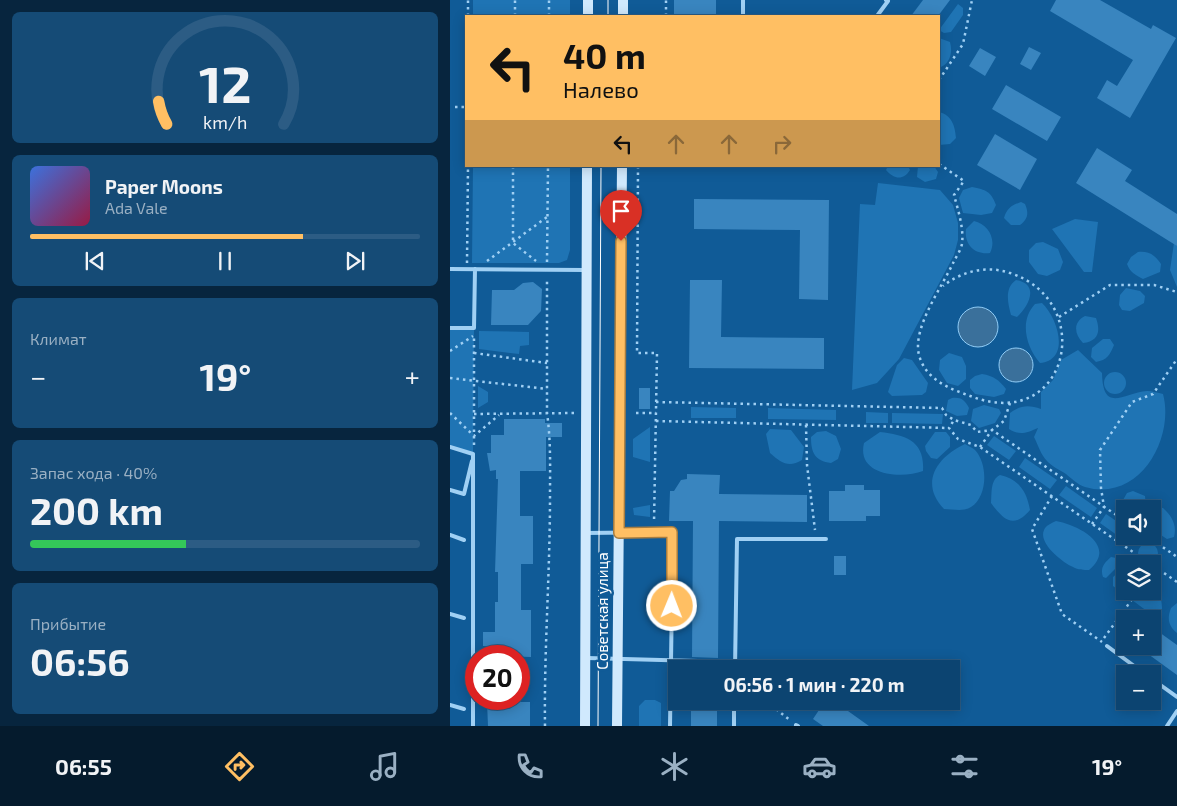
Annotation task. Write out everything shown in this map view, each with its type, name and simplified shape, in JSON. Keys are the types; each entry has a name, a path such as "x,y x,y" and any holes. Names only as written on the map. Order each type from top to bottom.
{"main road":[{"path":"588,0 588,15"},
{"path":"623,0 623,15"},
{"name":"Советская улица","path":"585,726 587,167"},
{"name":"Советская улица","path":"617,726 622,167"}],"lane":[{"path":"743,0 743,15"},
{"path":"879,15 888,1 886,0"},
{"path":"450,328 474,328 475,269"},
{"path":"450,270 587,270"},
{"path":"450,446 474,454"},
{"path":"450,490 464,494 474,454"},
{"path":"473,726 474,454"},
{"path":"585,658 671,660 672,532 586,533"},
{"path":"450,535 464,540"},
{"path":"735,660 736,539 826,539"},
{"path":"450,614 464,618"},
{"path":"1107,646 1133,665"},
{"path":"1161,685 1177,697"},
{"path":"450,705 464,709"},
{"path":"670,710 670,726"},
{"path":"734,710 734,726"},
{"path":"1167,726 1177,712"}],"path":[{"path":"468,0 468,15"},
{"path":"514,15 515,0"},
{"path":"549,0 549,15"},
{"path":"666,0 666,15"},
{"path":"940,78 963,44 972,0"},
{"path":"455,107 465,107"},
{"path":"940,165 964,181 954,195 960,216 962,244 943,286 924,318 918,338 919,355 924,366 933,378 946,388 977,398 1010,403 1025,400 1041,392 1053,380 1060,360 1064,337 1051,301 1041,291 1016,275 997,269 979,270 962,275 943,286"},
{"path":"467,269 468,167"},
{"path":"513,167 513,243"},
{"path":"545,726 544,668 549,614 550,516 550,431 547,413 548,167"},
{"path":"638,167 637,353 657,353 654,532"},
{"path":"475,269 548,217"},
{"path":"513,243 547,269"},
{"path":"1058,318 1110,285 1154,285 1177,292"},
{"path":"474,328 474,454"},
{"path":"450,351 474,336"},
{"path":"474,354 547,363"},
{"path":"1092,524 1104,507 1101,488 1100,450 1132,402 1153,394 1177,359"},
{"path":"450,378 547,389"},
{"path":"656,402 942,408 946,415 954,420 971,425 977,432 992,430 1116,515"},
{"path":"980,447 992,430 1004,421 1010,403"},
{"path":"450,413 474,436"},
{"path":"474,414 574,413"},
{"path":"636,413 656,413"},
{"path":"474,436 500,414"},
{"path":"656,420 949,428 958,439 980,447 1135,555"},
{"path":"949,428 954,420"},
{"path":"806,425 807,465 816,539"},
{"path":"1052,496 1032,529 1062,614 1107,646"},
{"path":"1160,545 1177,557"},
{"path":"1161,571 1177,582"},
{"path":"1102,642 1132,600"},
{"path":"778,710 797,725"}],"shaded area":[{"path":"473,0 570,0 570,15 473,15"},
{"path":"958,4 963,8 963,15 951,32 944,33 940,29"},
{"path":"940,38 950,42 951,50 950,58 940,68"},
{"path":"940,112 950,118 954,125 956,138 950,144 940,145"},
{"path":"473,167 570,167 570,250 567,260 559,263 472,263"},
{"path":"888,167 908,167 910,170 904,176 898,178 886,170"},
{"path":"918,167 935,167 938,172 936,179 925,182 917,177"},
{"path":"878,183 940,190 953,205 958,223 958,240 954,255 899,359 877,383 852,390 860,204 875,205"},
{"path":"972,187 984,190 990,194 996,205 992,213 981,215 963,213 959,198 963,190"},
{"path":"1021,202 1026,207 1026,218 1020,225 1011,225 1004,218 1005,215 1010,207"},
{"path":"1075,219 1098,222 1092,272 1084,272 1052,229"},
{"path":"974,221 983,225 990,233 992,248 990,253 979,252 968,244 966,229"},
{"path":"1043,242 1058,249 1063,262 1060,270 1047,276 1038,274 1029,262 1029,250 1036,243"},
{"path":"1174,243 1177,246 1177,287 1170,270"},
{"path":"1138,252 1149,253 1156,258 1161,264 1160,272 1143,279 1133,273 1127,264 1131,257"},
{"path":"1016,280 1023,282 1030,291 1028,302 1017,317 1011,315 1008,296 1012,283"},
{"path":"1126,288 1140,291 1145,296 1144,303 1130,311 1122,310 1119,305 1120,295"},
{"path":"1042,303 1053,318 1059,338 1056,354 1050,360 1040,363 1028,342 1026,326 1030,311 1035,304"},
{"path":"982,307 989,310 995,316 998,327 997,335 989,344 982,347 974,347 967,344 959,335 958,323 961,316 970,308"},
{"path":"1085,316 1096,318 1098,332 1095,338 1083,343 1078,336 1076,328 1078,321"},
{"path":"450,328 474,328 473,454 450,447"},
{"path":"479,331 529,332 529,345 520,346 519,354 479,349"},
{"path":"1103,339 1110,339 1114,345 1108,356 1096,362 1091,357 1092,348"},
{"path":"1016,348 1028,353 1033,365 1028,377 1016,382 1004,377 999,365 1004,353"},
{"path":"1078,350 1102,373 1103,386 1110,397 1116,398 1147,391 1163,394 1165,412 1163,430 1158,447 1149,463 1137,476 1122,486 1104,489 1082,486 1045,459 1034,437 1038,428 1023,433 1009,429 1010,413 1014,410 1025,406 1041,409 1041,392 1053,380 1061,360"},
{"path":"949,353 962,357 966,366 966,379 958,386 947,383 939,370 940,360"},
{"path":"904,358 912,360 928,383 926,392 922,395 892,396 888,392 897,365"},
{"path":"1111,372 1119,372 1126,379 1126,387 1119,394 1111,394 1104,387 1104,379"},
{"path":"982,374 993,377 998,381 1006,389 1004,394 994,397 975,394 970,388 970,380"},
{"path":"478,386 488,392 488,402 478,408"},
{"path":"958,398 966,403 969,408 967,415 957,416 946,411 948,400"},
{"path":"984,405 999,409 1001,413 995,423 979,428 971,421 973,409"},
{"path":"691,407 736,408 736,418 691,418"},
{"path":"768,408 836,410 836,420 768,419"},
{"path":"866,412 888,413 888,423 866,423"},
{"path":"892,413 943,414 942,424 892,423"},
{"path":"650,427 650,462 633,457 633,439"},
{"path":"770,429 791,430 804,447 802,460 789,464 770,453 766,434"},
{"path":"826,431 836,436 841,449 838,459 831,463 818,458 812,448 811,437 817,432"},
{"path":"880,432 898,435 912,441 921,453 923,471 904,475 893,474 874,468 867,462 863,454 864,443"},
{"path":"935,432 946,432 950,437 950,447 937,459 931,458 925,446"},
{"path":"994,436 1016,451 1009,460 987,445"},
{"path":"965,444 974,449 982,463 984,480 981,495 977,502 968,509 944,509 933,490 932,480 939,463 955,449"},
{"path":"1025,458 1057,480 1050,489 1019,467"},
{"path":"1000,475 1017,483 1027,498 1030,510 1018,520 1013,521 1004,518 991,503 993,483"},
{"path":"1066,486 1097,508 1091,517 1059,495"},
{"path":"1133,491 1145,496 1145,500 1123,500 1127,493"},
{"path":"650,505 650,517 634,515 633,508"},
{"path":"1161,508 1169,514 1175,529 1174,537 1167,539 1161,535"},
{"path":"1106,514 1116,521 1116,534 1100,523"},
{"path":"1056,521 1084,532 1097,545 1099,553 1097,561 1089,570 1077,569 1068,565 1052,552 1044,541 1044,530 1048,525"},
{"path":"1142,545 1154,545 1157,549 1158,555 1138,555 1139,549"},
{"path":"1111,557 1116,558 1116,568 1106,578 1102,574 1102,568"},
{"path":"1116,574 1116,588 1113,586 1113,577"},
{"path":"1161,598 1162,607 1161,616 1161,610 1146,610 1132,600 1161,600"},
{"path":"1177,603 1177,633 1170,625 1169,615 1171,608"},
{"path":"645,700 655,700 661,703 661,726 639,726 639,706"}],"building":[{"path":"674,0 716,0 716,15 674,15"},
{"path":"923,0 950,0 939,15 912,15"},
{"path":"1056,0 1100,0 1151,29 1153,25 1176,38 1130,118 1097,98 1107,80 1117,86 1133,60 1050,11"},
{"path":"1029,47 1041,53 1031,70 1020,64"},
{"path":"980,48 996,57 985,76 969,66"},
{"path":"1006,85 1061,117 1047,141 992,109"},
{"path":"995,134 1037,159 1020,190 977,165"},
{"path":"1097,148 1132,170 1125,181 1177,214 1177,246 1076,183"},
{"path":"694,199 829,200 828,300 799,299 800,230 694,229"},
{"path":"690,280 722,280 721,337 824,338 824,369 689,368"},
{"path":"533,282 542,289 541,311 528,325 491,325 492,290 514,290 523,283"},
{"path":"639,388 650,388 650,409 639,409"},
{"path":"504,419 545,419 545,423 562,423 562,437 546,437 546,471 520,471 520,516 533,516 533,564 521,564 521,610 531,610 531,657 530,645 483,645 483,632 495,632 495,602 498,602 498,572 495,572 498,479 496,479 496,470 490,471 487,453 491,453 491,435 504,435"},
{"path":"687,474 720,475 719,494 807,495 807,522 719,521 718,658 692,657 693,521 669,521 670,491 674,491 681,480 687,479"},
{"path":"845,485 864,485 864,490 880,490 880,516 866,516 866,521 829,521 829,491 845,491"},
{"path":"834,556 846,556 846,575 834,575"},
{"path":"1161,633 1177,645 1177,675 1149,655 1161,655"},
{"path":"487,710 530,710 530,726 488,726"},
{"path":"691,710 717,710 717,726 691,726"},
{"path":"819,710 847,710 869,726 823,726 813,719"}],"tram line":[{"path":"608,0 608,15"},
{"path":"598,726 601,167"}],"route":[{"path":"621,241 619,533 672,532 672,606"}]}
